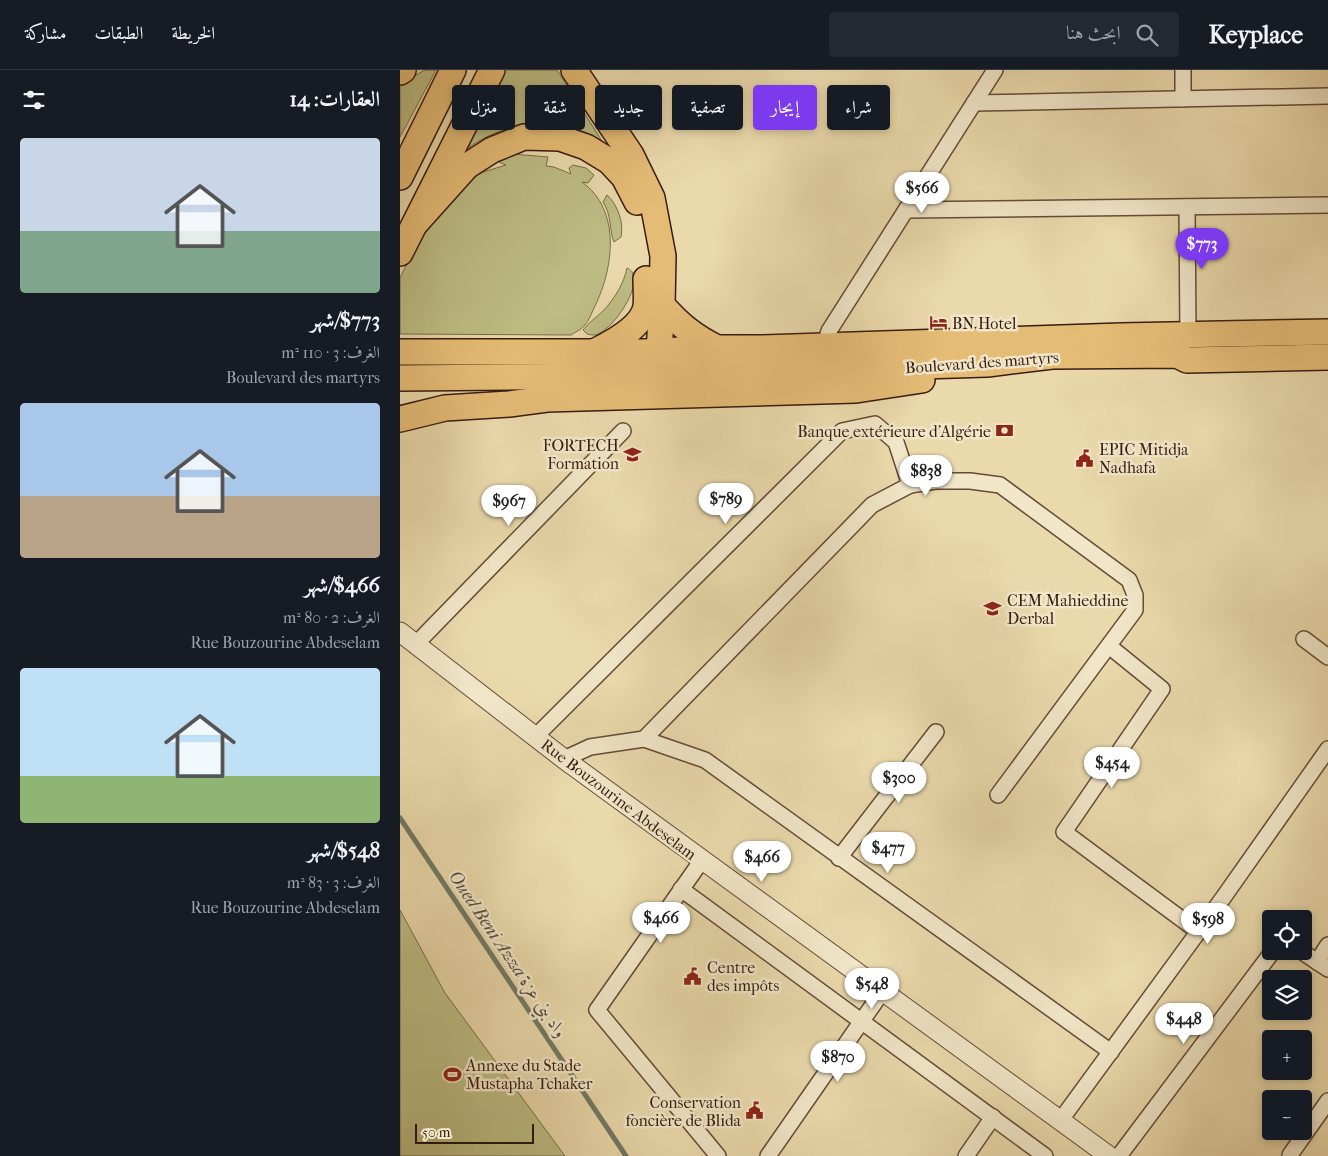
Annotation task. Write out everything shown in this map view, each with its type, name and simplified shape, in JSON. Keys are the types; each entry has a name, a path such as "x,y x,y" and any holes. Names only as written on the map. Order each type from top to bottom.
{"highway":[{"path":"400,177 454,70"},
{"path":"400,254 492,70"},
{"path":"574,70 627,149 652,198 663,256 654,307 653,360"},
{"path":"415,224 467,166 492,150 524,137 560,138 586,147 609,161 624,176 638,204 654,307 696,338 717,348"},
{"path":"596,351 618,340 654,307"},
{"name":"Boulevard des martyrs","path":"653,360 717,348 1188,334 1328,332"},
{"path":"400,352 596,351 653,360"},
{"name":"Boulevard des martyrs","path":"653,360 987,364 1052,356 1178,355 1187,360 1328,357"},
{"path":"400,378 606,376 640,367 653,360"},
{"path":"400,419 445,408 547,400 856,390 924,380 987,364"}],"street":[{"path":"824,346 829,330 995,70"},
{"path":"1183,70 1183,99"},
{"path":"974,103 1328,96"},
{"path":"906,210 1328,204"},
{"path":"1187,206 1188,334"},
{"path":"535,737 842,431 875,424 896,442 910,485"},
{"path":"416,644 623,430"},
{"path":"644,739 872,505 910,485 935,481 970,481 1000,485 1128,580 1135,594 1135,610 998,795"},
{"name":"Rue Bouzourine Abdeselam","path":"400,632 564,759 882,992 1109,1155"},
{"path":"1304,639 1328,657"},
{"path":"1109,646 1162,689 1064,832 1199,932"},
{"path":"839,858 936,732"},
{"path":"564,759 590,747 644,739 705,760 1111,1052"},
{"path":"1060,1121 1199,932 1328,748"},
{"path":"702,860 597,1010 718,1156"},
{"path":"681,889 1045,1156"},
{"path":"1322,965 1328,945"},
{"path":"1109,1155 1266,960"},
{"path":"768,1156 882,992"},
{"path":"1290,1155 1328,1101"},
{"path":"966,1156 992,1117"}],"green space":[{"path":"425,70 436,70 400,137 400,84"},
{"path":"500,70 557,70 566,85 525,85 525,125 515,126 515,85 493,85"},
{"path":"585,114 619,168 562,130 585,130"},
{"path":"473,130 504,130 483,139 464,151"},
{"path":"513,154 548,157 546,166 571,174 569,168 573,165 586,168 594,175 588,183 582,182 595,194 603,208 608,223 610,257 601,291 587,322 581,329 571,335 400,334 400,278 413,251 418,232 466,183 480,173 506,165 499,162 503,156"},
{"path":"607,195 617,209 621,220 621,237 614,242 608,212 603,202"},
{"path":"627,268 633,274 634,284 622,311 602,332 595,335 587,334 583,330 612,300 621,285"},
{"name":"Annexe du Stade Mustapha Tchaker","path":"400,910 445,993 565,1156 400,1156"}],"waterway":[{"name":"Oued Beni Azza واد بني عزة","path":"400,818 626,1156"}],"place":[{"name":"BN Hotel","path":"938,323"},
{"name":"Banque extérieure d'Algérie","path":"1005,431"},
{"name":"FORTECH Formation","path":"633,454"},
{"name":"EPIC Mitidja Nadhafa","path":"1085,458"},
{"name":"CEM Mahieddine Derbal","path":"993,609"},
{"name":"Centre des impôts","path":"693,976"},
{"name":"Annexe du Stade Mustapha Tchaker","path":"452,1074"},
{"name":"Conservation foncière de Blida","path":"755,1111"}]}
